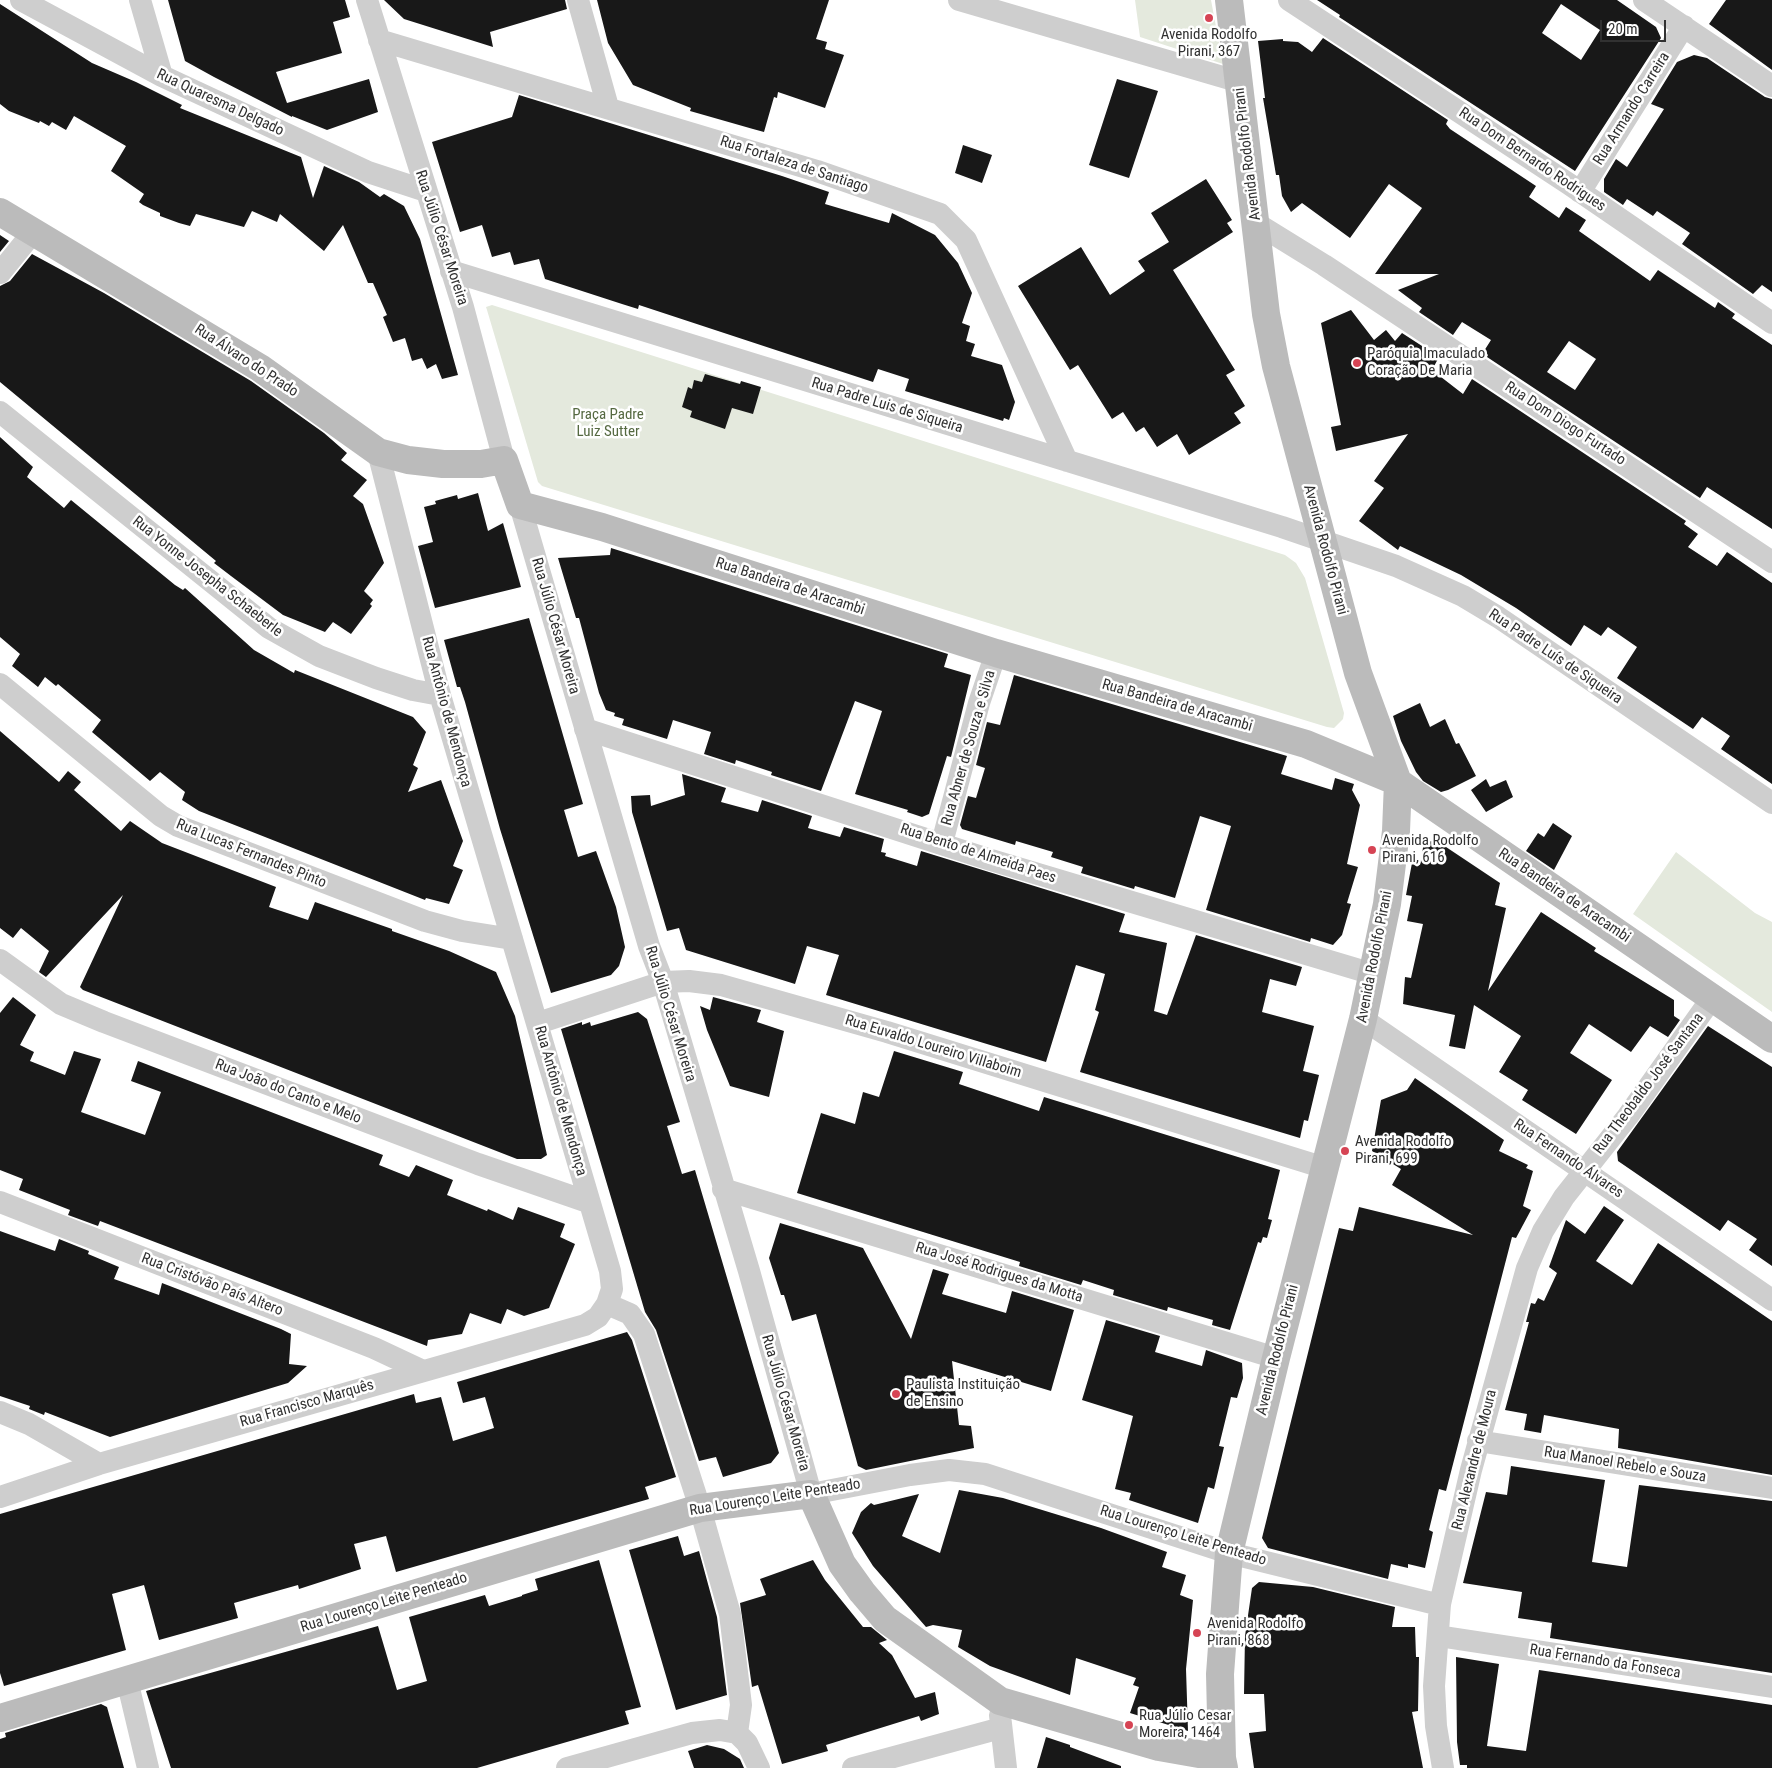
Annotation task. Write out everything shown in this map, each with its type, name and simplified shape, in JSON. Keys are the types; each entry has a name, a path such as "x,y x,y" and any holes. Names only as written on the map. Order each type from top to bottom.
{"main road":[{"name":"Avenida Rodolfo Pirani","path":"1223,1763 1220,1674 1229,1553 1276,1358 1363,1019 1387,904 1396,831 1398,782 1358,673 1276,366 1266,314 1229,0"},
{"name":"Rua Álvaro do Prado","path":"0,212 260,368 378,452 408,460 442,464 481,464 504,460"},
{"name":"Rua Júlio César Moreira","path":"504,460 520,505"},
{"name":"Rua Bandeira de Aracambi","path":"520,505 602,527 996,653 1306,744 1398,782 1772,1039"},
{"name":"Rua Júlio César Moreira","path":"811,1494 842,1564 885,1619 1000,1701 1159,1747 1223,1763"},
{"name":"Rua Lourenço Leite Penteado","path":"0,1718 700,1508 811,1494"}],"street":[{"name":"Rua Quaresma Delgado","path":"21,0 162,76 368,172 426,191"},
{"path":"140,0 162,76"},
{"name":"Rua Júlio César Moreira","path":"368,0 451,271 504,460"},
{"path":"578,0 608,107"},
{"path":"959,0 1240,82"},
{"name":"Rua Dom Bernardo Rodrigues","path":"1289,0 1580,192 1772,323"},
{"path":"1644,0 1772,86"},
{"name":"Rua Armando Carreira","path":"1580,192 1684,26"},
{"name":"Rua Fortaleza de Santiago","path":"379,40 818,171 940,214 966,240 979,264 1067,461"},
{"name":"Rua Dom Diogo Furtado","path":"1256,223 1390,308 1772,562"},
{"path":"0,273 34,231"},
{"name":"Rua Padre Luis de Siqueira","path":"451,271 1323,542"},
{"name":"Rua Yonne Josepha Schaeberle","path":"0,412 269,628 320,656 376,678 413,690 440,695"},
{"name":"Rua Antônio de Mendonça","path":"378,452 440,695 538,1023 588,1202 610,1271 612,1289 607,1304"},
{"name":"Rua Júlio César Moreira","path":"520,505 649,946 662,982 749,1271 811,1494"},
{"name":"Rua Padre Luís de Siqueira","path":"1323,542 1396,566 1463,596 1498,617 1772,803"},
{"name":"Rua Abner de Souza e Silva","path":"942,842 980,703 996,653"},
{"name":"Rua Lucas Fernandes Pinto","path":"0,684 160,816 178,826 425,921 462,931 512,939"},
{"name":"Rua Bento de Almeida Paes","path":"585,729 942,842 990,860 1372,974"},
{"name":"Rua João do Canto e Melo","path":"0,960 61,1004 104,1022 478,1164 588,1202"},
{"name":"Rua Euvaldo Loureiro Villaboim","path":"538,1023 662,982 689,981 721,985 895,1034 1325,1168"},
{"name":"Rua Theobaldo José Santana","path":"1585,1169 1628,1116 1712,998"},
{"name":"Rua Fernando Álvares","path":"1363,1019 1585,1169 1772,1300"},
{"name":"Rua Alexandre de Moura","path":"1443,1768 1436,1726 1434,1686 1440,1605 1478,1441 1527,1268 1543,1231 1585,1169"},
{"name":"Rua José Rodrigues da Motta","path":"723,1189 1276,1358"},
{"name":"Rua Cristóvão País Altero","path":"0,1202 374,1348 423,1371"},
{"path":"607,1304 630,1314 644,1334 700,1508 730,1614 741,1705 737,1733"},
{"name":"Rua Francisco Marquês","path":"0,1497 99,1464 585,1325 598,1317 607,1304"},
{"path":"0,1412 29,1424 99,1464"},
{"name":"Rua Manoel Rebelo e Souza","path":"1478,1441 1772,1488"},
{"name":"Rua Lourenço Leite Penteado","path":"811,1494 910,1475 949,1470 985,1474 1229,1553 1440,1605"},
{"name":"Rua Fernando da Fonseca","path":"1438,1636 1772,1687"},
{"path":"127,1680 148,1768"},
{"path":"1000,1701 1006,1768"},
{"path":"853,1768 888,1764 1001,1728"},
{"path":"567,1768 692,1733 720,1730 737,1733 747,1743 758,1768"}],"green space":[{"path":"1135,0 1211,0 1223,64 1140,37"},
{"name":"Praça Padre Luiz Sutter","path":"492,305 1285,555 1296,563 1305,578 1344,713 1343,719 1334,728 1327,727 542,486 538,482 486,307"},
{"path":"1676,852 1755,913 1772,922 1772,1012 1633,914"}],"building":[{"path":"168,0 345,0 350,17 333,22 342,53 276,72 287,103 369,79 378,112 327,130 292,117 214,77 185,61"},
{"path":"384,0 565,0 567,9 490,32 493,47 404,19"},
{"path":"597,0 829,0 816,39 827,42 825,49 844,55 825,108 778,92 777,98 774,97 764,132 690,111 691,108 633,85 608,43"},
{"path":"1317,0 1617,0 1656,27 1661,38 1575,171 1339,17 1340,15","holes":["1561,4 1600,30 1581,60 1542,33"]},
{"path":"1726,0 1772,0 1772,70 1709,24"},
{"path":"0,4 92,63 182,105 180,108 301,157 313,198 324,166 359,182 380,197 384,194 404,206 420,239 458,375 442,379 436,364 427,369 422,358 412,361 405,338 393,342 383,317 387,315 373,283 368,283 343,225 324,251 280,214 277,222 252,211 244,227 196,214 190,226 179,223 160,216 160,213 139,202 144,194 111,171 126,146 74,116 66,130 52,122 49,126 40,121 39,123 9,111 0,104"},
{"path":"1323,38 1448,120 1446,124 1450,129 1536,186 1529,197 1559,218 1566,207 1586,220 1579,231 1650,281 1658,270 1715,308 1718,302 1735,314 1732,318 1772,345 1772,529 1707,487 1700,498 1487,357 1488,355 1484,351 1491,340 1462,322 1453,335 1419,312 1422,308 1398,290 1439,274 1375,274 1422,208 1389,184 1350,238 1302,203 1291,212 1282,196 1279,175 1276,175 1263,98 1265,98 1258,41 1283,39 1283,41 1298,42 1312,52","holes":["1569,341 1596,359 1575,390 1547,372"]},
{"path":"1694,55 1707,58 1765,97 1772,99 1772,292 1762,285 1753,294 1682,244 1690,233 1657,211 1653,216 1627,199 1623,205 1604,192 1604,179 1616,159 1627,167 1664,109 1651,104 1677,62"},
{"path":"1117,79 1158,91 1129,178 1089,165"},
{"path":"519,95 829,192 825,204 889,223 892,213 935,235 958,263 972,293 962,323 970,326 966,341 975,344 971,356 1002,365 1015,402 1009,420 1004,418 1003,421 905,391 909,379 878,369 873,382 639,305 638,309 545,279 539,259 514,265 510,252 492,257 482,225 460,232 432,142 512,117"},
{"path":"963,145 992,155 982,183 955,173"},
{"path":"1206,179 1232,220 1227,223 1233,232 1173,270 1235,370 1226,375 1245,406 1234,413 1241,423 1189,455 1177,434 1157,447 1144,427 1136,432 1123,412 1112,419 1078,365 1070,370 1018,286 1081,247 1110,295 1145,271 1138,261 1169,242 1151,213"},
{"path":"0,235 9,241 0,252"},
{"path":"32,254 104,293 251,381 324,433 347,453 341,460 367,480 353,496 363,504 384,563 364,591 373,600 370,604 372,606 351,634 333,622 325,632 283,615 214,563 216,561 0,382 0,286 10,281"},
{"path":"1351,310 1374,340 1386,330 1395,341 1402,333 1439,357 1432,370 1463,394 1472,379 1686,521 1684,524 1698,534 1688,547 1717,566 1727,552 1772,583 1772,784 1721,749 1730,736 1702,717 1693,729 1617,678 1637,647 1608,627 1601,636 1584,625 1571,646 1516,608 1461,575 1400,546 1398,550 1359,521 1384,488 1374,481 1408,434 1336,451 1331,427 1341,425 1321,323"},
{"path":"705,374 740,384 741,381 761,387 753,414 732,408 725,429 690,417 692,411 682,407 688,387 692,389 694,380 702,382"},
{"path":"0,437 33,467 27,477 64,508 71,500 175,585 183,590 185,588 254,650 294,673 295,670 413,717 426,732 413,765 418,768 408,792 441,780 463,841 453,866 463,870 449,904 426,898 425,900 199,811 182,800 185,792 160,772 150,781 92,732 101,720 58,684 56,686 45,677 38,687 12,666 20,654 0,637"},
{"path":"478,493 488,531 503,523 521,587 435,608 418,546 433,542 424,507 436,504 435,501 457,495 458,499"},
{"path":"611,548 948,654 944,667 971,675 951,757 947,756 929,814 922,817 907,812 908,810 855,794 882,711 855,701 821,791 771,775 772,772 736,760 735,764 704,754 711,732 673,720 667,739 622,725 624,719 614,716 615,713 606,710 599,693 579,618 576,618 558,558 610,555"},
{"path":"529,618 583,804 564,810 578,857 596,851 616,907 625,947 619,966 611,975 551,993 500,829 465,702 460,687 457,687 444,640"},
{"path":"1014,675 1287,756 1281,774 1332,790 1335,778 1354,784 1352,790 1360,805 1347,864 1358,867 1347,903 1351,904 1342,935 1333,945 1311,938 1310,942 1206,910 1231,826 1200,816 1175,898 1135,886 1134,889 1081,873 1083,867 1051,857 1053,852 1016,841 1015,845 962,829 960,825 968,796 976,798 985,768 976,765 987,722 1000,725"},
{"path":"1420,703 1430,727 1445,719 1456,744 1459,743 1476,776 1441,792 1423,781 1416,772 1401,741 1393,716"},
{"path":"0,731 59,782 68,771 81,782 74,790 121,831 130,821 162,843 276,887 269,907 308,920 315,902 449,951 496,972 515,1016 547,1155 541,1159 517,1159 83,990 80,987 123,895 46,977 39,972 49,951 21,928 13,938 0,928"},
{"path":"682,774 726,788 721,802 758,812 762,800 812,816 808,828 840,837 844,827 884,839 881,852 886,853 885,856 917,866 921,851 1125,914 1119,932 1167,943 1154,1011 1167,1015 1196,935 1302,967 1296,986 1270,979 1262,1012 1314,1026 1303,1071 1319,1075 1308,1121 1304,1120 1300,1138 1080,1072 1099,1012 1095,1010 1105,974 1076,965 1046,1062 826,995 839,955 807,946 795,984 686,950 679,928 667,931 632,812 631,796 650,795 651,806 685,795"},
{"path":"1486,779 1490,787 1506,780 1513,797 1486,812 1471,790"},
{"path":"1553,823 1572,836 1554,870 1526,851 1538,833 1544,837"},
{"path":"1433,841 1440,843 1500,883 1495,905 1506,908 1488,991 1541,912 1596,948 1594,951 1674,1000 1674,1016 1680,1020 1668,1037 1650,1026 1631,1052 1589,1024 1570,1053 1612,1080 1576,1134 1522,1100 1528,1090 1499,1072 1521,1036 1474,1005 1465,1049 1449,1046 1455,1015 1403,1004 1405,977 1411,978 1423,924 1407,921 1412,896 1406,895 1412,863 1420,865 1424,842"},
{"path":"13,997 36,1015 20,1045 34,1052 30,1061 65,1075 74,1051 101,1059 81,1112 145,1135 161,1092 131,1081 138,1061 383,1155 379,1165 409,1177 416,1165 453,1180 447,1195 487,1211 488,1209 513,1220 518,1207 565,1224 560,1237 575,1244 549,1308 524,1316 507,1309 501,1324 470,1313 462,1334 428,1340 427,1346 100,1221 98,1226 68,1215 70,1210 19,1190 23,1179 0,1170 0,1013"},
{"path":"713,997 761,1010 757,1022 784,1031 769,1097 730,1086 707,1030 700,1006 710,1010"},
{"path":"638,1012 647,1019 680,1122 667,1126 682,1174 695,1170 779,1453 771,1463 723,1477 716,1457 699,1461 656,1330 645,1312 561,1029 582,1022 582,1025 590,1022 591,1026"},
{"path":"1708,1026 1772,1067 1772,1266 1749,1250 1757,1239 1728,1220 1720,1231 1618,1161 1617,1152"},
{"path":"894,1051 963,1072 959,1084 1039,1111 1044,1097 1280,1170 1268,1219 1272,1220 1267,1238 1263,1237 1261,1243 1258,1242 1230,1330 1212,1325 1213,1320 1168,1307 1167,1311 1113,1295 1114,1290 1083,1280 1081,1285 1019,1266 1020,1262 797,1193 821,1113 855,1124 863,1092 879,1097"},
{"path":"1415,1078 1504,1140 1499,1151 1528,1165 1526,1168 1533,1171 1523,1206 1531,1210 1516,1238 1512,1237 1446,1491 1439,1489 1429,1530 1433,1532 1425,1568 1408,1564 1408,1568 1391,1564 1388,1579 1268,1548 1262,1538 1339,1228 1353,1231 1359,1207 1473,1235 1392,1185 1401,1169 1372,1151 1381,1100 1407,1090"},
{"path":"1604,1206 1624,1220 1596,1261 1632,1285 1658,1243 1772,1321 1772,1475 1618,1448 1619,1429 1544,1415 1541,1433 1524,1430 1527,1414 1505,1410 1529,1322 1526,1322 1531,1303 1535,1304 1538,1298 1544,1301 1557,1273 1549,1267 1566,1220 1585,1234"},
{"path":"780,1223 863,1248 911,1339 933,1269 949,1274 942,1294 1006,1313 1012,1291 1074,1310 1051,1391 952,1361 959,1425 971,1426 974,1448 866,1470 858,1466 816,1314 792,1321 769,1258"},
{"path":"0,1231 55,1251 59,1239 89,1251 88,1254 119,1267 114,1279 159,1295 162,1283 281,1329 291,1334 289,1364 307,1366 288,1383 110,1437 45,1412 44,1415 29,1409 30,1406 0,1396"},
{"path":"1106,1320 1160,1336 1155,1352 1202,1366 1206,1350 1242,1363 1243,1378 1237,1398 1231,1397 1219,1446 1224,1447 1214,1489 1208,1487 1198,1523 1129,1500 1131,1493 1115,1489 1133,1416 1082,1400"},
{"path":"627,1332 632,1340 676,1477 645,1487 649,1499 396,1572 386,1536 354,1544 361,1569 299,1589 298,1585 234,1603 238,1618 159,1640 144,1585 112,1594 126,1650 4,1686 0,1673 0,1514 414,1394 416,1403 441,1397 453,1441 494,1428 485,1397 463,1403 457,1382"},
{"path":"1511,1466 1605,1480 1592,1562 1627,1567 1639,1485 1772,1501 1772,1673 1550,1638 1552,1623 1518,1618 1522,1592 1463,1583 1486,1492 1507,1495"},
{"path":"959,1490 1003,1498 1101,1528 1167,1552 1162,1567 1186,1575 1180,1595 1193,1600 1186,1669 1188,1731 1130,1713 1139,1687 1133,1685 1136,1678 1076,1658 1070,1695 990,1666 958,1647 962,1630 933,1625 926,1627 873,1566 852,1533 861,1512 871,1503 874,1505 919,1494 902,1536 940,1553"},
{"path":"678,1536 684,1556 699,1551 717,1617 727,1695 676,1710 629,1550"},
{"path":"599,1560 641,1707 625,1711 629,1724 477,1768 171,1768 146,1691 378,1626 397,1690 427,1681 409,1617 485,1595 489,1606 538,1590 535,1579"},
{"path":"813,1560 825,1580 863,1627 871,1627 887,1640 879,1643 892,1655 915,1698 935,1692 939,1714 921,1721 919,1716 826,1745 828,1751 782,1764 758,1685 752,1687 740,1603 766,1595 760,1579"},
{"path":"1259,1582 1313,1587 1395,1607 1392,1627 1415,1627 1416,1657 1419,1657 1418,1711 1412,1712 1423,1768 1254,1768 1249,1733 1266,1731 1264,1694 1244,1694 1245,1636 1252,1588"},
{"path":"1456,1657 1499,1664 1487,1746 1526,1751 1539,1670 1772,1705 1772,1768 1467,1768 1467,1765 1460,1765 1457,1742"},
{"path":"101,1704 107,1707 124,1768 0,1768 0,1739 6,1737 5,1733"},
{"path":"1046,1737 1121,1766 1121,1768 1037,1768"},
{"path":"707,1745 724,1749 740,1759 744,1768 694,1768 688,1751"}],"place":[{"name":"Avenida Rodolfo Pirani, 367","path":"1209,18"},
{"name":"Paróquia Imaculado Coração De Maria","path":"1357,363"},
{"name":"Avenida Rodolfo Pirani, 616","path":"1372,850"},
{"name":"Avenida Rodolfo Pirani, 699","path":"1345,1151"},
{"name":"Paulista Instituição de Ensino","path":"896,1394"},
{"name":"Avenida Rodolfo Pirani, 868","path":"1197,1633"},
{"name":"Rua Júlio Cesar Moreira, 1464","path":"1129,1725"}]}
